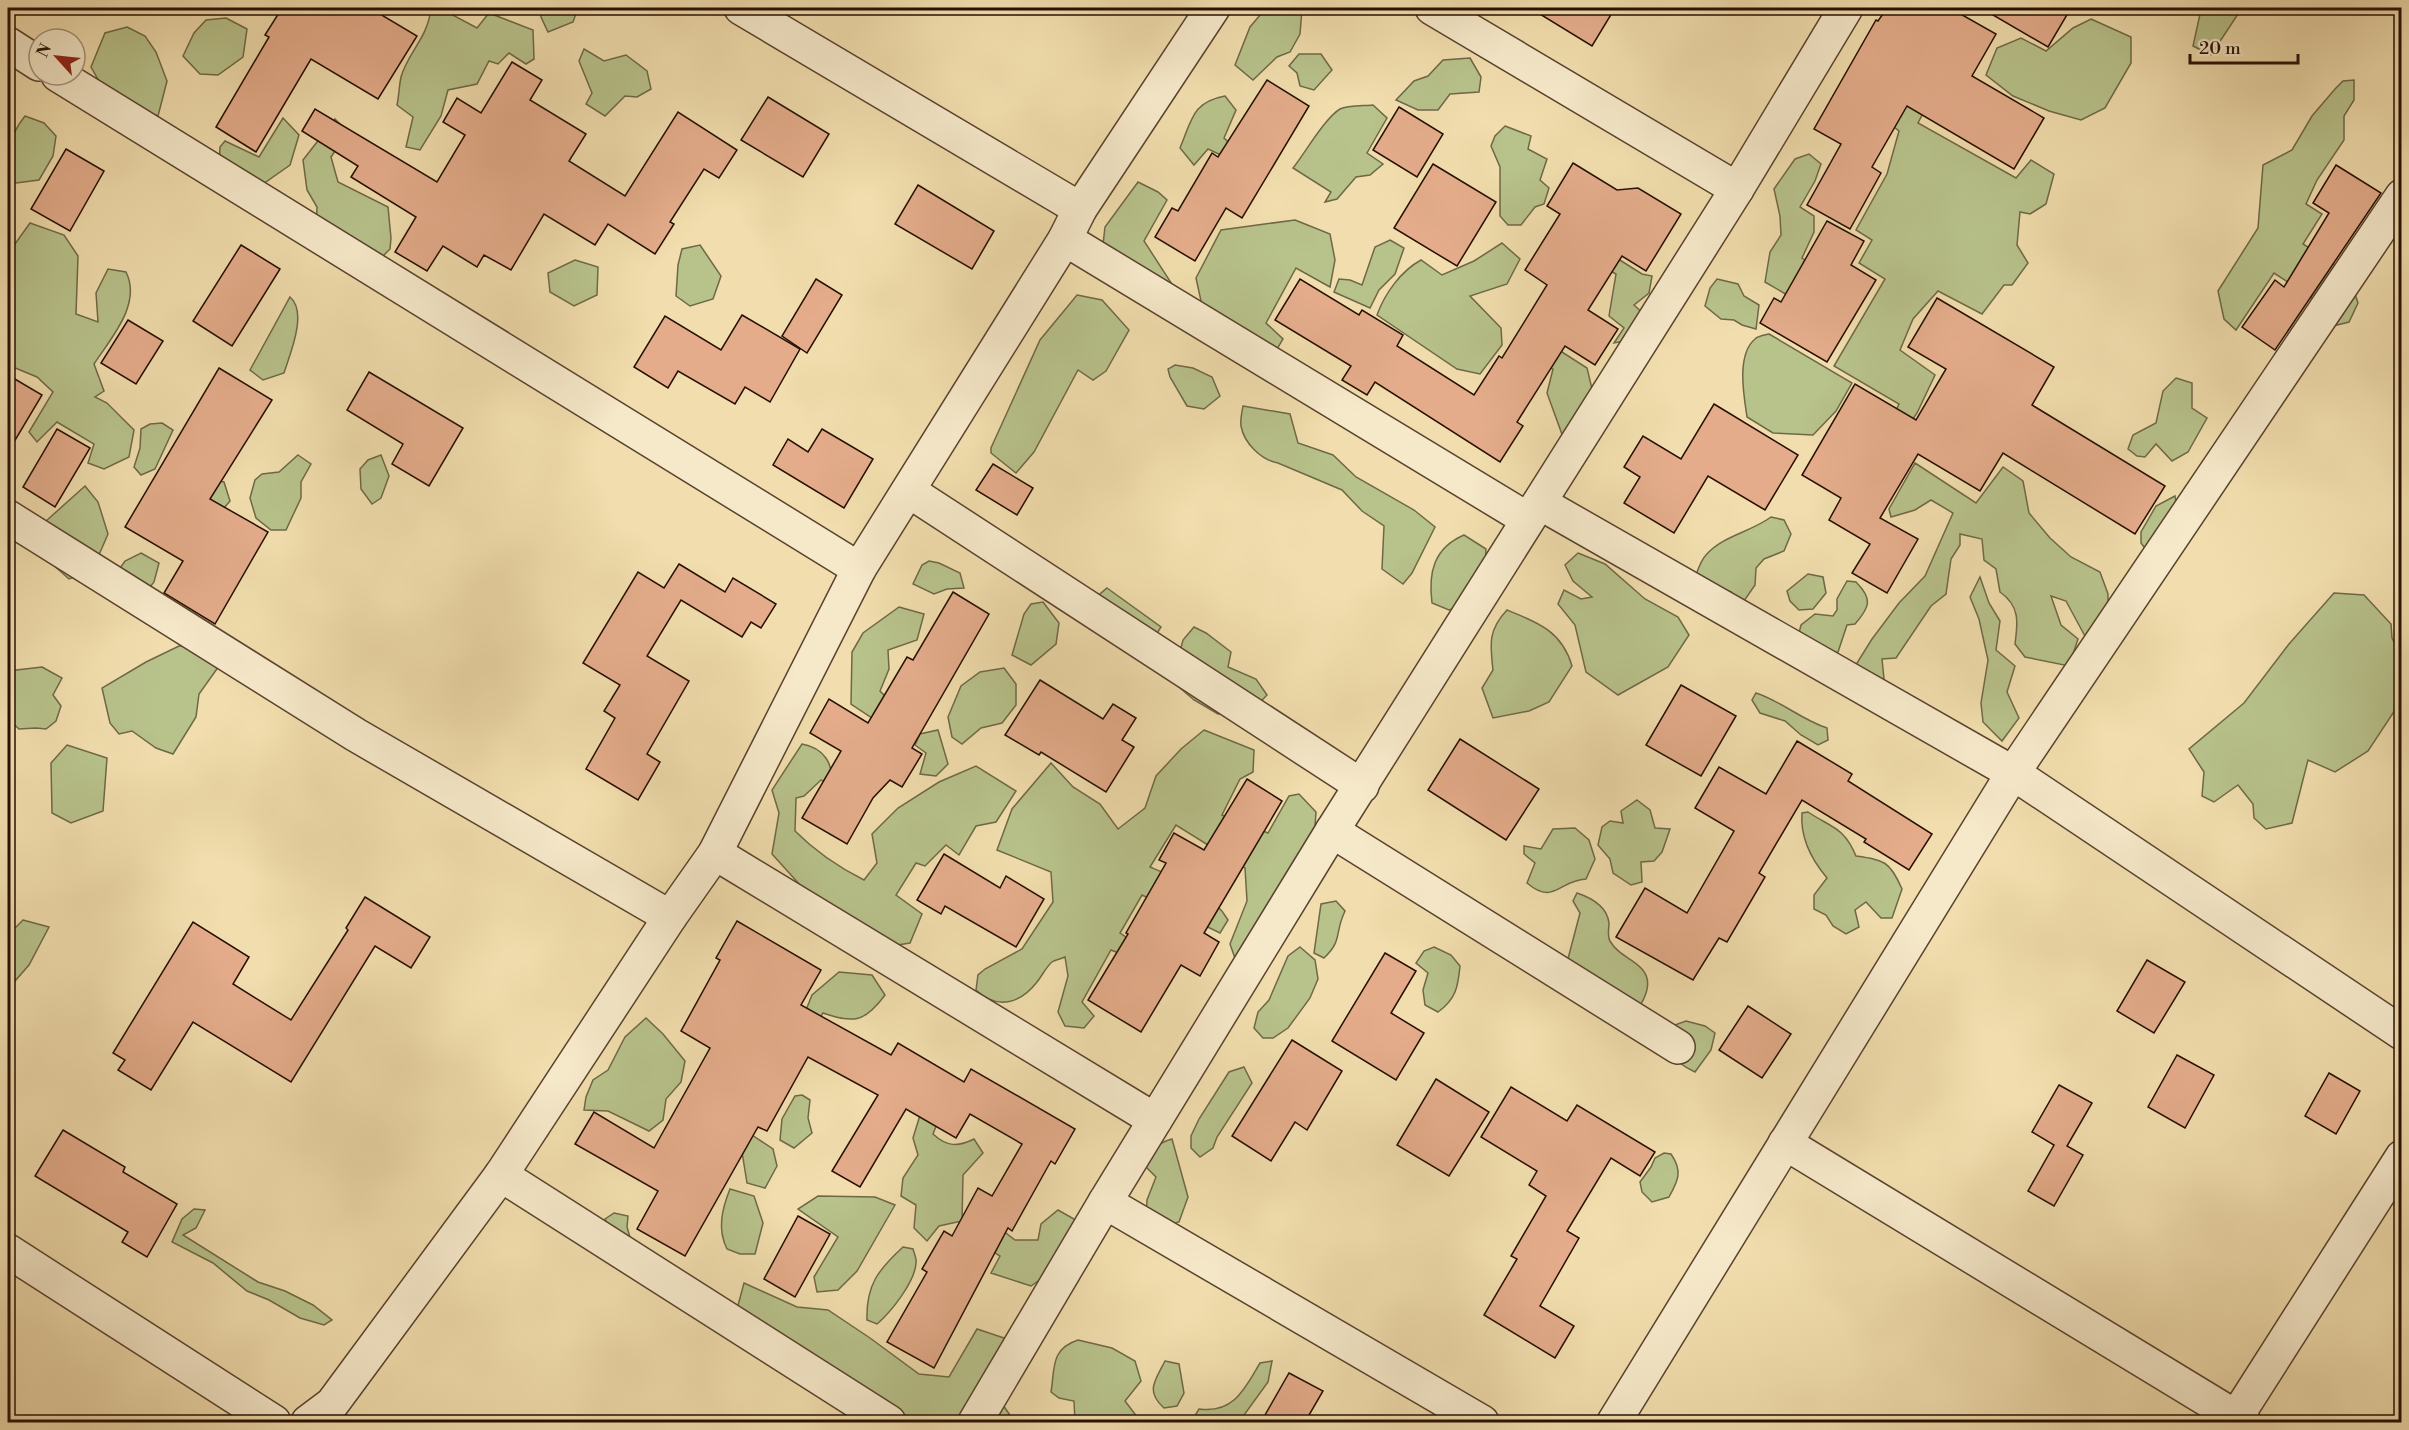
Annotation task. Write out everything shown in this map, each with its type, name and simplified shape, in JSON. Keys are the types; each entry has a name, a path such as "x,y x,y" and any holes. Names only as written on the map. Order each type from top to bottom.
{"street":[{"path":"741,8 1080,209"},
{"path":"308,1422 332,1404 501,1175 670,917 715,853 859,569 1065,239 1080,209 1213,8"},
{"path":"1431,8 1737,189"},
{"path":"975,1422 1155,1120 1332,831 1737,189 1846,8"},
{"path":"8,44 27,56"},
{"path":"77,87 859,569"},
{"path":"1614,1422 2013,773 2402,196"},
{"path":"1065,239 1534,511 2013,773 2402,1032"},
{"path":"909,491 1362,786"},
{"path":"8,517 356,735 670,917"},
{"path":"1332,831 1678,1047"},
{"path":"715,853 1155,1120"},
{"path":"1785,1143 2238,1421 2402,1157"},
{"path":"501,1175 889,1422"},
{"path":"1106,1202 1482,1422"},
{"path":"8,1251 274,1422"}],"green space":[{"path":"431,8 446,8 445,11 477,28 489,13 533,30 534,59 526,64 509,53 498,64 489,61 477,84 448,90 441,116 420,150 406,147 413,117 397,105 404,68 426,28"},
{"path":"541,8 578,8 573,22 548,32 541,17"},
{"path":"1266,8 1302,9 1300,34 1290,52 1277,57 1253,80 1235,65 1250,27"},
{"path":"2203,8 2242,8 2211,55 2193,46"},
{"path":"226,18 247,29 243,57 218,75 200,74 183,56 194,33 206,20"},
{"path":"2091,19 2131,37 2131,63 2105,108 2081,120 2049,111 2013,96 1986,75 1997,48 2021,38 2046,51 2073,28"},
{"path":"127,27 145,36 156,52 167,81 158,116 109,99 91,67 105,33"},
{"path":"584,49 604,61 626,55 647,71 651,89 637,97 625,96 605,116 586,104 592,93 579,61"},
{"path":"1299,54 1321,54 1332,70 1314,90 1300,86 1297,73 1289,66"},
{"path":"1470,58 1481,77 1479,92 1450,94 1438,110 1418,110 1396,100 1414,81 1428,76 1443,60"},
{"path":"2354,80 2354,100 2344,116 2344,140 2317,180 2306,204 2322,214 2303,244 2340,268 2350,279 2358,303 2349,322 2313,331 2315,300 2274,273 2236,330 2224,319 2218,291 2258,228 2263,165 2292,150 2312,116 2335,89 2343,81"},
{"path":"1225,96 1236,110 1224,138 1238,151 1227,158 1208,149 1194,165 1180,148 1191,121 1199,108 1214,99"},
{"path":"1929,102 1918,123 2016,178 2031,160 2054,174 2046,204 2030,214 2020,212 2017,245 2028,263 2012,285 2004,285 1982,314 1938,291 1913,319 1900,350 1935,375 1917,413 1895,443 1889,425 1899,404 1834,366 1885,279 1859,263 1872,240 1856,230 1887,174 1899,131 1869,107"},
{"path":"1373,105 1387,118 1367,153 1383,164 1370,175 1356,177 1337,199 1325,202 1331,192 1293,168 1322,128 1340,109"},
{"path":"25,116 44,123 56,136 53,156 39,180 16,183 8,177 9,152 15,130"},
{"path":"283,118 299,135 290,165 263,184 219,173 220,147 225,141 259,157"},
{"path":"335,119 348,132 331,157 338,182 388,207 390,249 379,260 361,242 351,254 316,238 317,207 307,190 303,160"},
{"path":"1505,126 1531,136 1528,149 1547,159 1540,180 1549,188 1544,204 1535,207 1521,225 1508,225 1500,216 1500,167 1491,146 1495,136"},
{"path":"1809,154 1821,164 1815,181 1800,207 1814,216 1814,232 1802,258 1817,268 1789,296 1765,282 1770,252 1781,235 1780,216 1774,189 1795,159"},
{"path":"1138,182 1158,192 1167,200 1144,241 1179,295 1161,311 1136,302 1117,287 1102,253 1105,227"},
{"path":"1295,220 1330,234 1335,260 1330,287 1296,268 1266,323 1283,339 1274,354 1206,324 1196,278 1221,230"},
{"path":"30,223 64,235 78,256 76,314 98,322 96,293 108,269 126,272 130,284 130,296 122,320 94,364 104,391 95,397 107,403 134,430 129,457 104,469 88,463 94,444 57,422 37,442 29,432 53,392 37,377 8,365 8,243 15,244"},
{"path":"1390,240 1404,248 1395,274 1379,290 1370,308 1334,292 1339,279 1350,280 1362,285 1375,247"},
{"path":"1502,243 1520,259 1507,284 1470,296 1501,328 1502,345 1480,374 1457,369 1377,315 1394,283 1421,260 1442,275 1474,261"},
{"path":"700,245 721,276 713,299 690,306 676,296 678,265 682,249"},
{"path":"1615,257 1642,274 1652,276 1649,293 1634,305 1646,316 1629,340 1614,343 1624,328 1609,316 1616,274 1605,268"},
{"path":"575,260 598,267 597,295 574,306 550,292 548,273"},
{"path":"1717,279 1738,284 1744,296 1759,305 1756,329 1734,320 1721,319 1705,306 1710,288"},
{"path":"1077,295 1102,300 1129,330 1106,371 1093,380 1078,370 1034,452 1016,473 991,453 991,448 1040,340"},
{"path":"290,297 298,313 298,323 290,355 284,373 263,380 250,370"},
{"path":"1769,334 1852,383 1836,411 1813,435 1773,433 1747,417 1743,376 1745,355 1755,339"},
{"path":"1537,336 1587,368 1593,393 1563,437 1547,393 1553,369 1523,352"},
{"path":"1175,365 1193,368 1212,377 1220,396 1204,409 1187,406 1170,377 1168,369"},
{"path":"2176,378 2192,383 2192,408 2207,418 2188,452 2172,461 2156,444 2145,457 2137,456 2128,449 2133,435 2156,423 2163,391"},
{"path":"1243,406 1290,414 1298,443 1333,455 1356,477 1414,510 1435,527 1412,573 1403,584 1382,569 1384,526 1362,511 1342,490 1265,458 1254,450 1241,426"},
{"path":"162,423 173,430 155,469 141,475 134,467 140,448 141,429 150,424"},
{"path":"298,455 311,464 301,482 301,498 286,530 271,530 256,518 250,498 255,480 262,474 279,472"},
{"path":"381,455 389,476 381,498 372,504 361,489 360,469 368,460"},
{"path":"1915,463 1976,503 2003,467 2023,481 2029,513 2050,538 2071,557 2100,572 2108,594 2108,624 2093,651 2066,601 2051,596 2061,625 2078,639 2069,666 2025,657 2015,644 2017,622 2014,609 2007,597 2000,592 1996,569 1984,560 1982,539 1960,534 1960,545 1951,559 1946,594 1931,606 1896,658 1882,659 1885,689 1854,679 1857,663 1872,639 1899,603 1925,576 1953,513 1931,500 1915,510 1891,517 1889,509"},
{"path":"209,479 224,482 230,501 217,516 180,527"},
{"path":"85,486 98,502 108,534 92,571 69,579 42,555 46,521"},
{"path":"2175,496 2181,535 2150,555 2141,543 2141,532 2156,506"},
{"path":"1771,517 1784,520 1791,534 1784,551 1764,559 1756,568 1755,585 1744,601 1726,599 1731,592 1694,580 1702,560 1720,543"},
{"path":"1464,535 1486,549 1485,572 1475,602 1449,610 1432,603 1432,571 1435,562 1446,547"},
{"path":"141,553 159,563 154,582 139,601 120,568 125,561"},
{"path":"1578,553 1605,564 1645,599 1678,617 1689,635 1668,667 1618,695 1586,672 1575,625 1558,604 1564,590 1581,599 1592,597 1573,581 1565,565"},
{"path":"929,561 960,573 964,588 947,589 934,594 913,584 922,565"},
{"path":"1808,574 1823,577 1826,593 1813,609 1799,610 1790,601 1787,591"},
{"path":"1980,577 1989,603 2000,621 1996,650 2015,666 2007,692 2019,718 2002,741 1983,722 1981,703 1988,660 1979,619 1970,597"},
{"path":"1847,581 1856,582 1865,593 1867,603 1864,613 1855,624 1847,625 1838,652 1818,655 1796,645 1801,625 1815,614 1833,616 1837,610 1837,599"},
{"path":"1107,588 1161,627 1151,643 1094,599"},
{"path":"2334,593 2364,595 2391,624 2392,638 2401,655 2401,701 2368,751 2335,772 2308,760 2292,823 2266,829 2254,818 2253,804 2238,785 2214,802 2202,796 2204,772 2189,749 2244,703 2289,644"},
{"path":"1043,602 1059,623 1056,644 1031,665 1012,655 1024,614 1031,604"},
{"path":"899,607 924,614 917,640 888,650 889,669 880,691 894,705 902,738 851,704 852,652 863,633"},
{"path":"1507,610 1547,629 1562,644 1572,666 1549,702 1529,711 1493,718 1482,688 1493,670 1491,645 1493,631"},
{"path":"1194,627 1231,652 1228,667 1256,679 1267,695 1251,712 1218,714 1194,700 1172,681 1183,640"},
{"path":"179,646 200,646 219,666 199,694 196,717 173,754 156,748 132,731 119,734 110,723 102,688"},
{"path":"42,667 62,678 53,695 61,706 56,721 46,729 19,729 8,719 8,671"},
{"path":"1004,668 1016,684 1016,705 1002,723 981,728 962,744 952,737 948,717 961,686 980,672"},
{"path":"1756,693 1827,728 1828,740 1818,745 1801,735 1785,721 1760,713 1752,700"},
{"path":"938,730 948,764 936,776 920,774 926,753 915,745 920,734"},
{"path":"1204,730 1254,750 1253,772 1240,779 1222,815 1268,833 1289,796 1299,794 1316,812 1314,841 1236,961 1230,944 1247,901 1245,868 1176,825 1150,867 1194,887 1213,901 1228,920 1220,933 1142,895 1120,933 1141,947 1134,959 1111,950 1082,1002 1094,1016 1084,1028 1065,1026 1058,1012 1068,976 1065,957 1052,962 1030,989 1008,1002 992,1000 976,990 978,975 1022,949 1053,902 1051,872 997,850 1012,809 1051,763 1073,787 1100,804 1118,829 1145,808 1156,776 1181,749"},
{"path":"802,744 822,753 829,764 832,777 831,784 821,780 804,796 796,798 795,831 811,846 845,870 864,880 877,863 872,834 898,808 939,782 976,766 1016,791 996,822 976,826 959,855 946,845 925,866 916,863 896,895 922,914 910,943 885,947 810,896 772,854 779,813 772,790"},
{"path":"67,745 107,758 103,811 71,823 52,813 51,763"},
{"path":"1637,800 1650,810 1655,828 1670,829 1662,852 1654,861 1641,862 1642,882 1631,885 1613,873 1610,859 1598,845 1602,827 1610,821 1623,823 1621,811"},
{"path":"1808,812 1842,834 1856,856 1880,861 1890,867 1902,889 1892,918 1881,918 1866,902 1855,910 1859,927 1846,934 1833,926 1826,915 1814,909 1814,895 1827,878 1816,863 1805,840 1802,813"},
{"path":"1575,828 1589,840 1595,859 1586,879 1577,880 1550,892 1536,889 1527,883 1535,863 1524,854 1524,846 1541,849 1553,829"},
{"path":"1577,893 1588,897 1602,907 1608,917 1610,941 1617,950 1638,965 1646,976 1647,990 1636,1011 1627,1022 1564,974 1580,913 1573,901"},
{"path":"1336,901 1345,911 1334,946 1324,958 1314,953 1321,904"},
{"path":"23,920 49,927 29,965 8,989 8,935"},
{"path":"1300,947 1315,960 1318,979 1310,998 1288,1028 1273,1038 1263,1038 1254,1028 1258,1012 1269,1000 1288,956"},
{"path":"1434,947 1451,955 1460,966 1455,992 1449,1002 1438,1012 1425,1005 1423,990 1428,973 1416,963 1424,951"},
{"path":"839,972 872,975 885,995 871,1011 858,1018 843,1019 823,1013 815,1025 804,1015 812,995"},
{"path":"646,1018 663,1034 685,1061 681,1082 666,1099 663,1120 649,1131 608,1111 584,1110 586,1097 593,1080 608,1070 625,1037"},
{"path":"1686,1021 1705,1026 1715,1033 1711,1050 1695,1072 1676,1059 1672,1049 1672,1026"},
{"path":"1244,1067 1252,1083 1217,1137 1213,1148 1200,1157 1191,1148 1191,1136 1199,1119 1229,1072"},
{"path":"802,1095 810,1100 808,1118 812,1133 794,1148 780,1140 782,1119 795,1096"},
{"path":"943,1109 933,1134 953,1144 974,1139 983,1153 963,1175 962,1221 939,1226 927,1241 914,1228 916,1205 901,1196 903,1178 918,1155 913,1138 921,1112"},
{"path":"752,1135 773,1149 777,1166 765,1188 747,1183 742,1152"},
{"path":"1172,1139 1188,1197 1179,1222 1161,1227 1146,1219 1147,1200 1156,1177 1146,1167 1154,1149"},
{"path":"1664,1153 1671,1154 1675,1160 1678,1171 1677,1181 1669,1197 1652,1202 1642,1192 1640,1182 1655,1158"},
{"path":"730,1189 754,1196 763,1223 755,1254 740,1254 727,1249 724,1242 721,1226"},
{"path":"818,1196 875,1197 895,1205 857,1271 838,1290 817,1292 814,1277 838,1237 798,1209"},
{"path":"194,1209 205,1210 196,1228 183,1235 258,1282 285,1291 313,1305 332,1320 324,1325 300,1318 269,1300 247,1291 213,1263 172,1242 182,1219"},
{"path":"1058,1210 1081,1223 1048,1274 1031,1286 991,1273 1000,1256 978,1242 993,1223 1015,1240 1038,1240 1041,1224"},
{"path":"614,1213 628,1216 627,1227 632,1244 611,1233 605,1219"},
{"path":"903,1247 913,1249 916,1258 915,1271 907,1287 889,1312 877,1324 867,1320 869,1297 875,1279"},
{"path":"744,1283 797,1307 828,1310 919,1374 949,1377 977,1329 1007,1339 994,1392 1014,1421 873,1422 733,1324"},
{"path":"1078,1340 1112,1348 1135,1361 1141,1381 1125,1401 1141,1422 1075,1422 1074,1401 1059,1398 1051,1392 1058,1354 1069,1344"},
{"path":"1165,1361 1179,1364 1184,1393 1177,1406 1164,1408 1153,1391 1155,1380"},
{"path":"1272,1361 1268,1382 1239,1422 1191,1422 1199,1409 1211,1409 1230,1403 1243,1390 1260,1363"}],"building":[{"path":"282,8 370,8 417,36 378,99 311,59 256,152 216,127 269,37 265,35"},
{"path":"1530,8 1615,8 1592,46"},
{"path":"1887,8 1950,8 1996,34 1972,76 2044,118 2014,169 1907,106 1872,167 1881,173 1850,229 1807,205 1841,144 1814,129 1876,20 1878,21"},
{"path":"1981,8 2071,8 2048,47"},
{"path":"512,62 542,80 530,100 586,134 569,161 625,196 678,112 737,150 719,178 704,169 670,222 674,224 655,254 608,224 595,245 544,214 511,270 484,255 477,267 443,246 427,271 395,252 416,217 351,177 358,166 302,131 315,109 437,182 465,135 443,122 457,98 481,113"},
{"path":"1267,80 1309,106 1242,218 1226,208 1195,261 1155,237 1172,208 1178,211 1212,153 1218,157"},
{"path":"768,97 829,134 803,177 741,140"},
{"path":"1399,107 1443,134 1417,177 1373,150"},
{"path":"66,149 104,171 70,231 31,209"},
{"path":"1573,163 1617,190 1638,188 1681,214 1646,271 1622,256 1588,310 1618,329 1595,365 1565,346 1517,422 1523,426 1500,462 1375,382 1367,395 1342,380 1351,366 1275,320 1300,279 1359,315 1362,310 1403,335 1397,346 1474,395 1499,356 1502,358 1547,285 1525,270 1560,214 1547,206"},
{"path":"1433,164 1496,202 1457,266 1394,228"},
{"path":"2336,165 2381,193 2275,350 2242,327 2275,280 2284,287 2329,213 2313,203"},
{"path":"918,185 994,231 972,269 895,224"},
{"path":"1827,221 1864,241 1851,265 1876,280 1827,362 1760,323 1774,298 1781,302"},
{"path":"241,245 280,269 232,346 193,321"},
{"path":"816,279 842,295 807,353 782,336"},
{"path":"1937,298 2054,367 2032,405 2165,486 2135,534 2003,453 1980,491 1918,454 1880,518 1918,539 1887,593 1852,573 1870,544 1829,520 1841,498 1802,475 1855,384 1916,420 1946,369 1908,347"},
{"path":"742,315 800,349 770,402 745,387 735,404 678,371 668,388 634,367 665,316 721,350"},
{"path":"128,320 163,341 136,384 101,363"},
{"path":"219,368 272,400 210,499 268,532 215,624 164,593 183,561 125,527"},
{"path":"369,372 463,428 429,486 392,464 403,444 347,410"},
{"path":"8,375 42,395 8,452"},
{"path":"1714,404 1798,455 1765,510 1708,476 1674,533 1624,503 1640,477 1624,467 1643,436 1681,459"},
{"path":"57,429 90,448 55,507 23,487"},
{"path":"822,429 873,459 844,508 773,465 788,439 808,452"},
{"path":"993,464 1033,488 1017,515 976,490"},
{"path":"679,564 725,592 733,578 776,604 761,628 751,622 742,637 681,600 647,656 689,681 647,754 660,762 638,800 586,769 615,718 604,711 620,685 583,663 638,572 664,588"},
{"path":"953,592 989,614 912,748 922,754 902,787 890,780 873,798 847,844 802,818 841,751 810,733 829,699 868,723 907,657 913,660"},
{"path":"1040,680 1103,719 1113,704 1136,718 1122,740 1134,747 1106,792 1041,752 1039,755 1005,735"},
{"path":"1681,685 1736,716 1701,776 1646,745"},
{"path":"1460,739 1539,789 1506,840 1428,790"},
{"path":"1797,741 1852,774 1848,781 1932,834 1909,870 1864,842 1866,839 1802,800 1759,873 1765,877 1727,942 1719,938 1693,980 1616,937 1645,888 1687,913 1734,831 1695,808 1719,767 1766,794"},
{"path":"1247,779 1282,801 1204,933 1219,942 1200,976 1181,965 1141,1032 1088,1000 1128,934 1126,933 1166,863 1159,860 1174,833 1204,850"},
{"path":"944,854 1000,888 1006,876 1044,899 1016,947 945,906 941,914 917,900"},
{"path":"365,897 430,937 411,968 375,946 291,1082 193,1022 151,1090 118,1070 125,1060 113,1053 193,922 249,957 233,984 291,1020 348,930 346,928"},
{"path":"737,921 821,970 801,1005 891,1055 898,1043 964,1082 971,1069 1075,1129 1055,1164 1051,1161 1012,1231 1008,1228 934,1368 887,1342 927,1272 922,1269 944,1231 952,1236 978,1188 992,1196 1022,1144 970,1114 956,1138 906,1109 860,1187 832,1171 878,1095 808,1057 767,1131 758,1127 685,1256 637,1229 658,1191 575,1144 594,1112 654,1148 710,1048 681,1031 720,960 716,958"},
{"path":"1385,953 1416,971 1391,1013 1424,1033 1396,1080 1332,1041"},
{"path":"2147,960 2185,982 2154,1033 2117,1011"},
{"path":"1748,1006 1791,1034 1762,1078 1719,1050"},
{"path":"1292,1040 1342,1071 1307,1130 1295,1122 1271,1161 1232,1136"},
{"path":"2177,1055 2214,1075 2185,1128 2148,1107"},
{"path":"2329,1073 2360,1091 2336,1134 2305,1116"},
{"path":"1436,1079 1489,1112 1449,1176 1397,1145"},
{"path":"2059,1085 2092,1103 2067,1146 2083,1155 2054,1206 2028,1191 2054,1145 2032,1132"},
{"path":"1511,1087 1567,1121 1577,1105 1655,1152 1640,1176 1611,1158 1567,1231 1579,1238 1540,1306 1574,1326 1555,1358 1484,1315 1517,1259 1511,1256 1546,1196 1529,1185 1537,1171 1481,1137"},
{"path":"63,1130 125,1167 123,1172 177,1204 147,1257 122,1242 128,1232 35,1176"},
{"path":"798,1216 830,1234 795,1297 764,1279"},
{"path":"1289,1373 1323,1391 1305,1422 1261,1422"}]}
